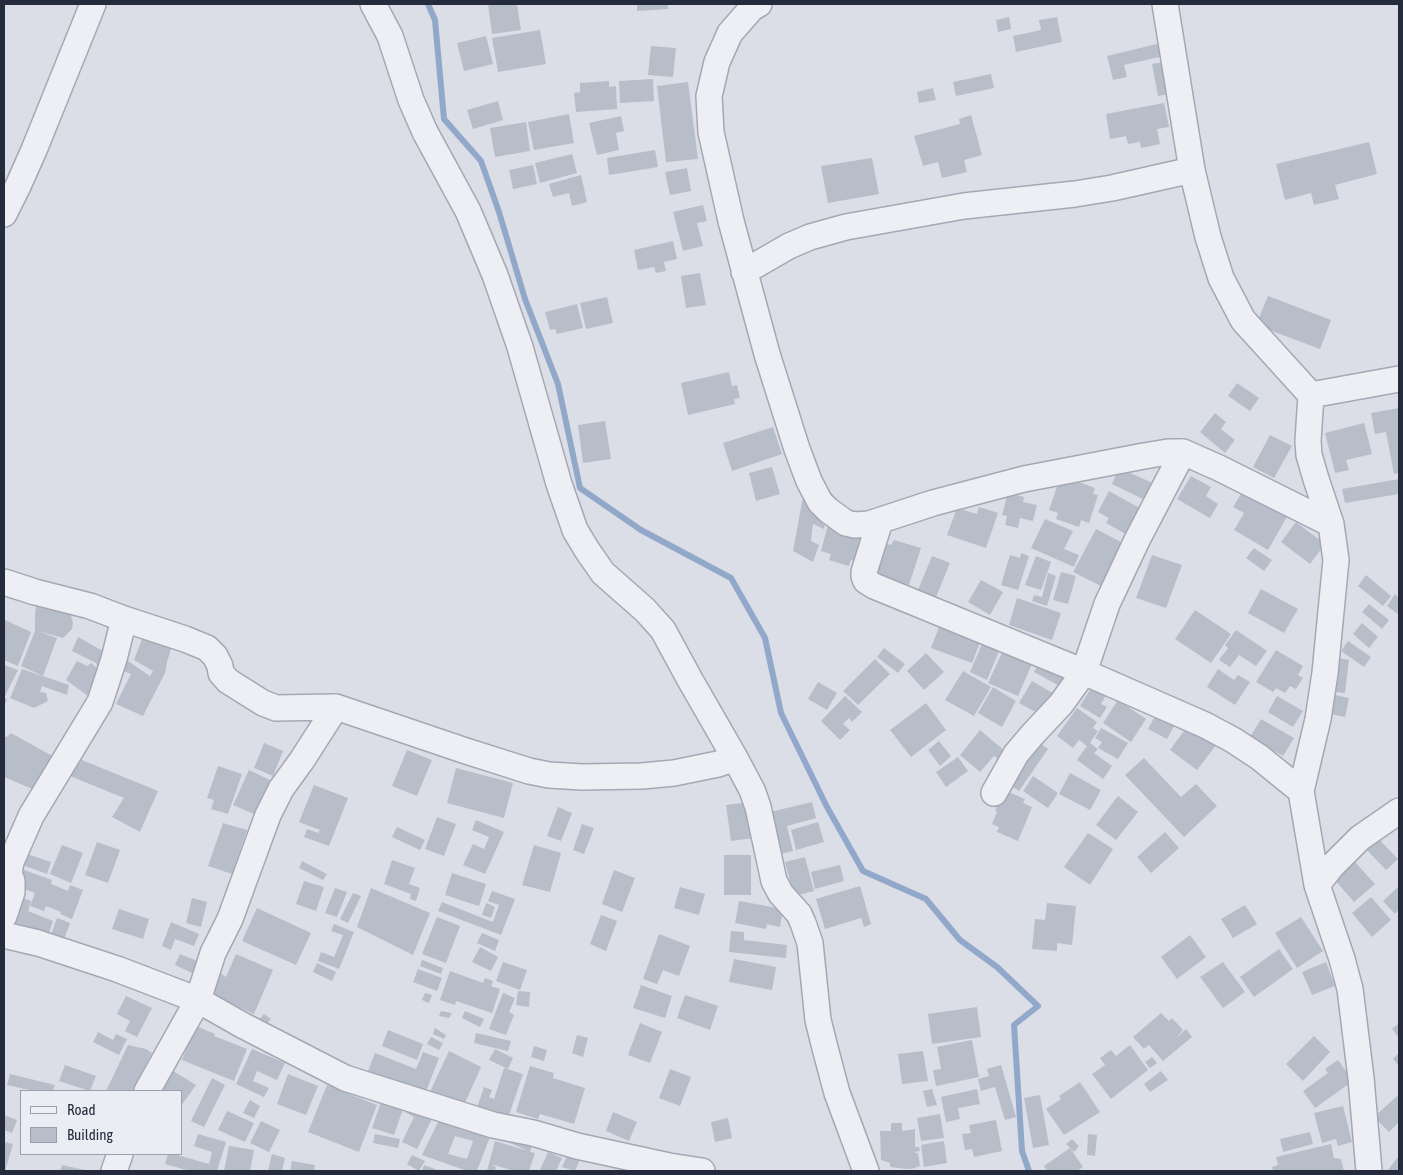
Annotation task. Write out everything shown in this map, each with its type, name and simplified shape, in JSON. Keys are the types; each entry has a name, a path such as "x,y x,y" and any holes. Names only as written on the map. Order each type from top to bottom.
{"street":[{"path":"4,214 34,150 93,4"},
{"path":"373,4 390,36 411,100 425,132 468,211 495,275 520,347 559,484 575,530 603,573 645,610 663,630 752,790 758,807 774,881 781,894 799,914 810,943 818,1020 837,1093 866,1171"},
{"path":"759,4 752,8 730,33 717,62 709,96 711,132 744,272 767,354 809,482 820,502 828,510 846,523 869,524 926,505 1024,479 1144,456 1168,452 1183,452 1220,468 1331,524"},
{"path":"1166,4 1192,170 1208,237 1221,278 1243,320 1311,395 1309,455 1331,524 1336,560 1325,672 1318,719 1301,791 1317,885 1350,989 1360,1070 1369,1171"},
{"path":"744,272 789,246 810,237 846,227 964,206 1112,188 1192,170"},
{"path":"1311,395 1399,379"},
{"path":"994,793 1016,754 1061,704 1084,672 1107,604 1137,540 1183,452"},
{"path":"880,521 864,572 866,581 1205,725 1233,740 1301,791"},
{"path":"4,582 90,606 207,648 215,656 221,673 228,681 263,703 276,708 336,708 529,771 549,775 582,777 658,775 699,768 735,758"},
{"path":"4,916 12,892 12,881 9,874 11,862 31,816 100,702 114,659 124,619"},
{"path":"148,1090 198,1000 213,953 230,919 268,815 281,789 336,708"},
{"path":"1317,885 1331,867 1354,844 1399,811"},
{"path":"4,935 38,943 117,969 198,1000 345,1078 493,1125 533,1133 577,1146 669,1166 702,1171"},
{"path":"114,1171 120,1155"}],"building":[{"path":"488,4 517,4 521,30 492,34"},
{"path":"637,4 668,4 668,9 637,11"},
{"path":"1009,17 1011,29 998,32 996,20"},
{"path":"1057,17 1062,42 1016,52 1013,36 1041,30 1039,20"},
{"path":"540,30 546,64 498,72 492,38"},
{"path":"486,36 493,64 464,71 457,43"},
{"path":"1161,43 1164,56 1124,65 1127,77 1113,80 1107,56"},
{"path":"651,46 676,48 673,77 648,75"},
{"path":"1164,62 1170,94 1158,96 1152,64"},
{"path":"991,74 994,88 956,96 953,82"},
{"path":"653,79 654,101 620,103 619,81"},
{"path":"609,81 609,87 616,86 617,109 576,112 574,93 580,92 580,83"},
{"path":"688,82 698,159 666,162 657,86"},
{"path":"933,88 936,100 919,103 917,92"},
{"path":"498,101 503,120 473,129 467,110"},
{"path":"1164,103 1169,127 1157,129 1160,144 1141,148 1140,142 1128,144 1126,136 1110,139 1106,114"},
{"path":"569,114 574,143 534,150 528,122"},
{"path":"971,115 982,155 964,160 967,172 942,178 938,162 923,166 914,136 960,124 959,119"},
{"path":"621,116 624,131 616,133 619,150 597,155 589,123"},
{"path":"526,122 530,151 495,157 490,128"},
{"path":"1369,142 1377,174 1335,185 1339,199 1314,205 1311,193 1285,200 1276,164"},
{"path":"655,150 658,167 609,175 607,158"},
{"path":"572,154 577,173 540,183 535,163"},
{"path":"872,158 879,194 828,203 821,166"},
{"path":"533,165 537,184 513,189 509,170"},
{"path":"687,168 691,191 670,195 665,172"},
{"path":"581,175 587,202 572,206 569,193 553,197 549,184"},
{"path":"703,205 707,221 697,223 703,246 683,251 673,212"},
{"path":"673,241 677,259 664,262 666,271 656,273 654,267 638,270 634,250"},
{"path":"700,273 706,305 686,308 681,276"},
{"path":"1268,296 1331,320 1320,349 1256,325"},
{"path":"607,297 613,323 586,329 580,303"},
{"path":"577,304 583,328 557,334 555,329 550,330 545,312"},
{"path":"729,372 732,386 737,385 740,398 734,399 735,404 688,415 681,383"},
{"path":"1237,383 1259,398 1250,411 1228,396"},
{"path":"1399,408 1399,473 1394,474 1386,432 1375,434 1371,413"},
{"path":"1215,413 1226,422 1221,429 1235,440 1225,453 1200,432"},
{"path":"605,421 611,459 583,463 578,425"},
{"path":"1364,423 1372,454 1346,460 1349,470 1335,473 1325,433"},
{"path":"773,427 782,454 732,471 723,443"},
{"path":"1270,435 1292,446 1274,478 1253,467"},
{"path":"772,467 780,494 756,501 749,473"},
{"path":"1119,468 1155,484 1147,501 1112,484"},
{"path":"1191,476 1211,487 1206,496 1218,504 1210,518 1177,499"},
{"path":"1068,478 1095,488 1093,494 1098,495 1089,523 1081,520 1079,527 1056,519 1058,513 1049,510 1059,481"},
{"path":"1399,479 1399,494 1345,503 1342,489"},
{"path":"1244,489 1288,515 1268,550 1234,530 1244,513 1233,507"},
{"path":"1109,491 1143,510 1129,536 1106,523 1109,518 1098,512"},
{"path":"1008,493 1024,497 1023,502 1037,505 1033,521 1020,518 1018,528 1005,525 1007,516 1002,515"},
{"path":"803,497 827,513 824,529 813,524 811,541 819,545 813,562 793,551"},
{"path":"979,507 998,513 986,548 947,535 957,508 977,514"},
{"path":"1045,519 1073,531 1064,549 1079,555 1074,567 1031,548"},
{"path":"1296,522 1325,544 1310,564 1281,542"},
{"path":"828,525 864,535 856,562 851,560 849,566 829,560 831,554 821,551"},
{"path":"1096,529 1125,544 1107,589 1073,572"},
{"path":"894,540 921,548 909,585 877,575 887,544 891,545"},
{"path":"1254,548 1272,560 1264,571 1246,558"},
{"path":"1021,553 1029,556 1018,590 1001,585 1010,555 1020,558"},
{"path":"1152,555 1182,565 1166,608 1136,598"},
{"path":"932,556 950,563 936,597 918,590"},
{"path":"1036,556 1051,562 1041,590 1025,585"},
{"path":"1061,572 1076,576 1068,604 1053,600"},
{"path":"1048,573 1056,576 1047,606 1032,601 1034,595 1042,597"},
{"path":"1366,575 1391,596 1383,606 1358,586"},
{"path":"981,580 1003,592 990,615 968,602"},
{"path":"1261,589 1298,609 1284,633 1248,613"},
{"path":"1395,594 1399,598 1399,615 1387,606"},
{"path":"1017,598 1061,613 1052,640 1009,625"},
{"path":"37,604 69,608 73,623 72,629 63,638 38,631 57,638 43,676 21,666 35,631"},
{"path":"1369,604 1389,620 1382,629 1362,612"},
{"path":"1195,610 1231,634 1211,663 1175,639"},
{"path":"5,620 31,632 18,666 4,660"},
{"path":"941,622 982,637 972,663 931,648"},
{"path":"1362,623 1378,637 1369,648 1353,634"},
{"path":"146,629 174,639 165,673 143,716 116,704 131,674 119,669 125,659 150,676 153,671 134,660"},
{"path":"1236,630 1267,651 1256,666 1239,655 1230,667 1219,660 1228,648 1225,645"},
{"path":"78,637 110,655 91,698 66,680 77,661 87,666 91,663 98,669 96,663 72,651"},
{"path":"985,637 1002,644 987,680 970,672"},
{"path":"1348,641 1371,657 1364,667 1341,651"},
{"path":"1006,644 1035,657 1018,696 988,683"},
{"path":"884,648 905,664 898,673 877,657"},
{"path":"1276,650 1303,666 1298,675 1303,678 1296,689 1290,686 1285,693 1276,688 1273,692 1256,682"},
{"path":"926,653 944,672 924,690 907,671"},
{"path":"1043,657 1074,674 1065,689 1034,672"},
{"path":"1338,658 1349,660 1345,693 1334,692"},
{"path":"875,659 890,674 858,705 843,691"},
{"path":"4,665 18,670 4,698"},
{"path":"22,669 69,685 67,695 42,686 40,692 46,693 48,701 34,708 10,698"},
{"path":"1218,669 1234,680 1238,675 1250,682 1235,705 1207,687"},
{"path":"963,671 991,687 974,716 945,700"},
{"path":"1032,681 1056,695 1043,716 1019,703"},
{"path":"818,682 837,693 827,710 808,699"},
{"path":"1095,682 1109,690 1101,704 1107,707 1100,718 1080,706"},
{"path":"993,687 1016,701 1002,727 978,713"},
{"path":"1335,695 1349,698 1345,717 1331,714"},
{"path":"845,696 862,712 852,722 849,718 843,724 850,730 840,740 821,721"},
{"path":"1277,696 1303,711 1293,727 1268,712"},
{"path":"1118,700 1146,719 1131,742 1103,723"},
{"path":"926,703 946,730 911,757 890,730"},
{"path":"1077,708 1097,722 1093,728 1098,731 1090,743 1098,749 1094,753 1112,766 1103,779 1077,760 1087,746 1079,740 1073,748 1057,736"},
{"path":"1159,709 1178,719 1167,739 1148,729"},
{"path":"1261,719 1294,738 1283,756 1250,737"},
{"path":"1189,724 1217,744 1197,770 1170,750"},
{"path":"1101,728 1128,743 1118,759 1098,748 1102,742 1095,738"},
{"path":"980,730 1011,756 1004,764 994,756 980,772 960,755"},
{"path":"11,733 56,758 37,791 4,777 4,736 7,737"},
{"path":"1036,740 1048,749 1019,791 1006,782"},
{"path":"939,741 951,756 940,766 928,750"},
{"path":"264,743 283,751 273,776 254,768"},
{"path":"407,750 432,760 417,796 392,786"},
{"path":"958,757 968,771 946,787 936,772"},
{"path":"77,758 158,791 140,832 112,817 124,798 70,776"},
{"path":"1144,758 1181,797 1196,784 1217,806 1184,837 1125,775"},
{"path":"218,766 242,774 228,814 211,809 214,800 207,798"},
{"path":"456,768 513,783 504,818 447,803"},
{"path":"249,770 270,780 254,814 233,805"},
{"path":"1070,773 1101,790 1090,810 1059,794"},
{"path":"1033,776 1058,793 1048,808 1023,791"},
{"path":"314,785 348,798 329,846 304,837 307,829 318,833 320,830 299,822"},
{"path":"1004,790 1025,799 1023,803 1032,807 1018,841 997,832 999,827 992,824"},
{"path":"1118,796 1138,812 1116,840 1096,825"},
{"path":"749,802 754,838 731,841 726,805"},
{"path":"812,802 816,818 787,826 793,851 776,855 766,813"},
{"path":"558,807 572,813 561,841 547,836"},
{"path":"437,817 456,824 444,856 425,849"},
{"path":"476,820 504,832 485,874 463,865 473,844 484,849 489,837 472,830"},
{"path":"818,822 824,842 796,850 791,830"},
{"path":"223,823 247,830 232,874 208,866"},
{"path":"582,824 594,828 584,854 573,850"},
{"path":"397,827 425,840 420,850 392,837"},
{"path":"1165,832 1179,848 1151,873 1137,857"},
{"path":"1088,833 1113,849 1090,885 1064,867"},
{"path":"1375,835 1398,859 1386,870 1363,846"},
{"path":"97,842 120,850 108,883 85,875"},
{"path":"62,845 83,853 71,883 50,874"},
{"path":"534,845 561,853 550,892 522,885"},
{"path":"21,852 51,862 47,874 17,863"},
{"path":"724,855 751,855 751,895 724,895"},
{"path":"805,857 814,891 794,896 785,862"},
{"path":"392,860 415,868 409,884 420,888 416,901 410,899 411,894 384,884"},
{"path":"302,861 327,874 323,880 299,868"},
{"path":"1354,861 1375,884 1354,902 1334,879"},
{"path":"840,865 844,881 815,889 811,872"},
{"path":"24,870 52,880 51,884 68,891 70,885 83,890 72,919 46,906 44,911 30,906 35,893 18,887"},
{"path":"614,870 635,878 622,912 602,904"},
{"path":"452,873 486,884 479,906 445,895"},
{"path":"304,881 324,887 316,911 296,904"},
{"path":"860,886 871,924 864,927 861,918 825,929 816,899"},
{"path":"1399,886 1399,910 1395,914 1383,901"},
{"path":"680,887 705,894 699,915 674,908"},
{"path":"335,888 347,892 337,917 325,913"},
{"path":"371,888 430,913 413,955 357,927"},
{"path":"492,891 515,899 501,935 438,911 442,902 493,922 499,905 488,901"},
{"path":"353,893 361,896 348,923 340,919"},
{"path":"17,896 31,901 28,911 53,921 48,935 7,920"},
{"path":"1371,897 1391,920 1372,937 1352,913"},
{"path":"192,898 207,902 201,927 186,923"},
{"path":"739,901 783,909 780,927 767,924 766,929 735,923"},
{"path":"486,903 495,907 491,918 482,915"},
{"path":"1047,903 1076,906 1072,945 1057,943 1057,951 1032,949 1035,919 1045,920"},
{"path":"1245,905 1257,924 1233,938 1221,919"},
{"path":"257,908 311,933 296,965 242,941"},
{"path":"119,909 149,919 143,939 112,929"},
{"path":"601,915 617,921 606,951 590,944"},
{"path":"437,917 460,926 446,963 422,954"},
{"path":"1301,917 1323,951 1297,968 1275,933"},
{"path":"57,918 70,923 64,940 51,935"},
{"path":"171,922 199,934 194,946 175,939 171,950 162,946"},
{"path":"334,924 354,932 339,969 318,961 321,952 334,957 343,935 331,931"},
{"path":"731,931 744,932 744,940 787,945 786,958 729,952"},
{"path":"482,933 499,940 495,951 477,943"},
{"path":"659,934 690,946 679,976 663,970 657,984 643,979"},
{"path":"1190,935 1206,957 1177,979 1161,957"},
{"path":"480,947 498,957 491,971 472,962"},
{"path":"1279,949 1293,969 1254,997 1240,977"},
{"path":"180,954 197,961 192,973 175,965"},
{"path":"236,954 273,970 254,1014 207,993 215,970 226,977"},
{"path":"734,959 776,967 772,990 729,982"},
{"path":"422,960 443,968 441,974 420,966"},
{"path":"503,962 527,970 520,990 496,981"},
{"path":"1223,962 1245,992 1223,1008 1200,977"},
{"path":"1326,962 1335,986 1312,995 1302,972"},
{"path":"317,963 336,972 332,981 313,972"},
{"path":"418,969 442,978 437,991 413,982"},
{"path":"450,971 483,983 485,978 493,981 491,986 500,989 492,1013 456,1001 455,1005 440,1000"},
{"path":"641,985 672,996 665,1018 633,1008"},
{"path":"518,991 530,992 529,1007 516,1005"},
{"path":"425,993 432,995 429,1003 422,1000"},
{"path":"503,993 515,998 509,1012 514,1015 506,1035 489,1029"},
{"path":"685,995 718,1006 710,1030 677,1018"},
{"path":"126,996 152,1008 137,1037 125,1031 130,1021 117,1014"},
{"path":"977,1007 981,1037 932,1044 928,1014"},
{"path":"441,1011 452,1013 449,1018 439,1016"},
{"path":"465,1011 484,1019 480,1027 462,1018"},
{"path":"1161,1013 1169,1021 1172,1018 1183,1030 1175,1039 1186,1029 1192,1037 1163,1061 1149,1045 1144,1049 1133,1037"},
{"path":"264,1014 271,1019 263,1028 256,1023"},
{"path":"640,1023 662,1032 650,1063 628,1055"},
{"path":"1399,1023 1399,1038 1392,1029"},
{"path":"196,1026 215,1034 214,1036 247,1049 234,1081 182,1060"},
{"path":"435,1028 446,1035 444,1039 433,1034"},
{"path":"388,1030 423,1044 417,1060 382,1046"},
{"path":"98,1032 113,1040 116,1034 127,1039 119,1055 93,1042"},
{"path":"476,1033 511,1041 508,1051 474,1043"},
{"path":"577,1035 588,1038 583,1057 572,1053"},
{"path":"1314,1036 1330,1052 1303,1081 1286,1064"},
{"path":"431,1037 443,1043 439,1050 427,1044"},
{"path":"972,1040 979,1077 936,1086 933,1070 941,1069 937,1047"},
{"path":"128,1045 146,1049 152,1053 133,1090 106,1090"},
{"path":"1130,1045 1148,1070 1111,1099 1092,1074 1105,1065 1100,1058 1111,1050 1116,1056"},
{"path":"534,1046 547,1050 544,1061 531,1057"},
{"path":"252,1049 285,1063 277,1080 257,1071 253,1081 269,1088 264,1097 236,1084"},
{"path":"495,1049 513,1058 508,1069 489,1060"},
{"path":"449,1051 481,1067 464,1105 430,1092"},
{"path":"923,1051 928,1081 902,1084 898,1054"},
{"path":"423,1052 439,1058 425,1094 368,1071 375,1053 416,1069"},
{"path":"1399,1053 1399,1066 1393,1059"},
{"path":"1152,1057 1157,1063 1150,1068 1145,1062"},
{"path":"1338,1060 1353,1081 1315,1108 1303,1091 1328,1073 1325,1069"},
{"path":"65,1065 96,1076 90,1090 59,1081"},
{"path":"1001,1065 1016,1117 1005,1120 995,1087 981,1091 978,1079 989,1076 987,1069"},
{"path":"530,1066 554,1073 553,1078 585,1088 574,1124 540,1114 538,1119 516,1112"},
{"path":"504,1068 523,1074 508,1118 477,1108 484,1087 492,1090 489,1097 494,1099"},
{"path":"170,1069 196,1085 182,1105 182,1090 156,1090"},
{"path":"670,1069 691,1077 680,1106 659,1098"},
{"path":"1161,1071 1168,1080 1150,1092 1144,1084"},
{"path":"10,1074 55,1085 53,1090 30,1090 7,1085"},
{"path":"288,1074 318,1086 306,1115 277,1104"},
{"path":"212,1078 225,1085 204,1127 191,1121"},
{"path":"1080,1082 1100,1112 1064,1135 1046,1109 1061,1099 1059,1096"},
{"path":"327,1085 377,1105 359,1152 308,1132"},
{"path":"932,1089 937,1105 927,1107 923,1091"},
{"path":"977,1089 980,1104 958,1108 960,1119 946,1122 941,1097"},
{"path":"1040,1095 1049,1145 1033,1148 1024,1098"},
{"path":"383,1096 405,1103 394,1135 372,1128"},
{"path":"1397,1096 1399,1098 1399,1122 1389,1132 1374,1117"},
{"path":"250,1100 260,1106 254,1118 243,1113"},
{"path":"409,1103 434,1115 417,1149 402,1142 414,1117 405,1112"},
{"path":"1343,1106 1352,1142 1338,1146 1336,1139 1322,1143 1314,1113"},
{"path":"227,1111 254,1123 245,1142 218,1130"},
{"path":"613,1112 637,1122 629,1141 606,1131"},
{"path":"940,1114 944,1138 921,1141 917,1118"},
{"path":"4,1115 17,1120 12,1133 4,1130"},
{"path":"440,1118 491,1134 477,1171 467,1171 422,1155","holes":["455,1136 473,1141 467,1159 448,1154"]},
{"path":"728,1118 732,1138 715,1142 711,1122"},
{"path":"996,1120 1002,1151 974,1157 972,1149 965,1150 962,1134 971,1133 969,1125"},
{"path":"261,1121 280,1130 269,1152 250,1143"},
{"path":"891,1123 902,1123 902,1131 915,1129 915,1147 919,1147 920,1151 915,1152 918,1153 920,1166 907,1169 890,1167 890,1163 881,1160 880,1131 891,1131"},
{"path":"514,1132 534,1141 530,1152 535,1153 529,1171 514,1171 491,1164 496,1167 495,1171 487,1171 495,1141 528,1151 510,1143"},
{"path":"1310,1132 1313,1144 1283,1152 1280,1139"},
{"path":"198,1134 226,1142 217,1171 190,1171 165,1164 168,1155 178,1155 209,1164 212,1152 194,1146"},
{"path":"375,1134 400,1139 398,1148 373,1143"},
{"path":"1088,1134 1097,1135 1095,1156 1087,1155"},
{"path":"1072,1139 1079,1146 1074,1152 1066,1144"},
{"path":"944,1141 947,1163 924,1167 921,1145"},
{"path":"4,1142 13,1144 5,1171 4,1171"},
{"path":"1331,1144 1334,1158 1341,1159 1344,1171 1273,1171 1272,1167 1278,1165 1276,1157"},
{"path":"229,1146 254,1150 250,1171 224,1171"},
{"path":"1070,1148 1083,1167 1077,1171 1047,1171 1044,1166"},
{"path":"548,1152 562,1158 556,1171 540,1170"},
{"path":"272,1154 285,1158 282,1171 268,1171"},
{"path":"568,1154 580,1159 575,1171 562,1167"},
{"path":"412,1155 425,1161 419,1171 407,1164"},
{"path":"1399,1156 1399,1171 1387,1171"},
{"path":"292,1161 315,1165 314,1171 290,1171"},
{"path":"62,1165 85,1170 85,1171 60,1171"},
{"path":"424,1165 440,1171 422,1171"}],"waterway":[{"path":"428,4 435,20 444,119 481,161 499,212 525,299 558,384 580,488 641,530 731,578 765,638 781,713 827,807 863,871 926,899 960,940 997,967 1038,1006 1014,1025 1022,1151 1029,1171"}]}
